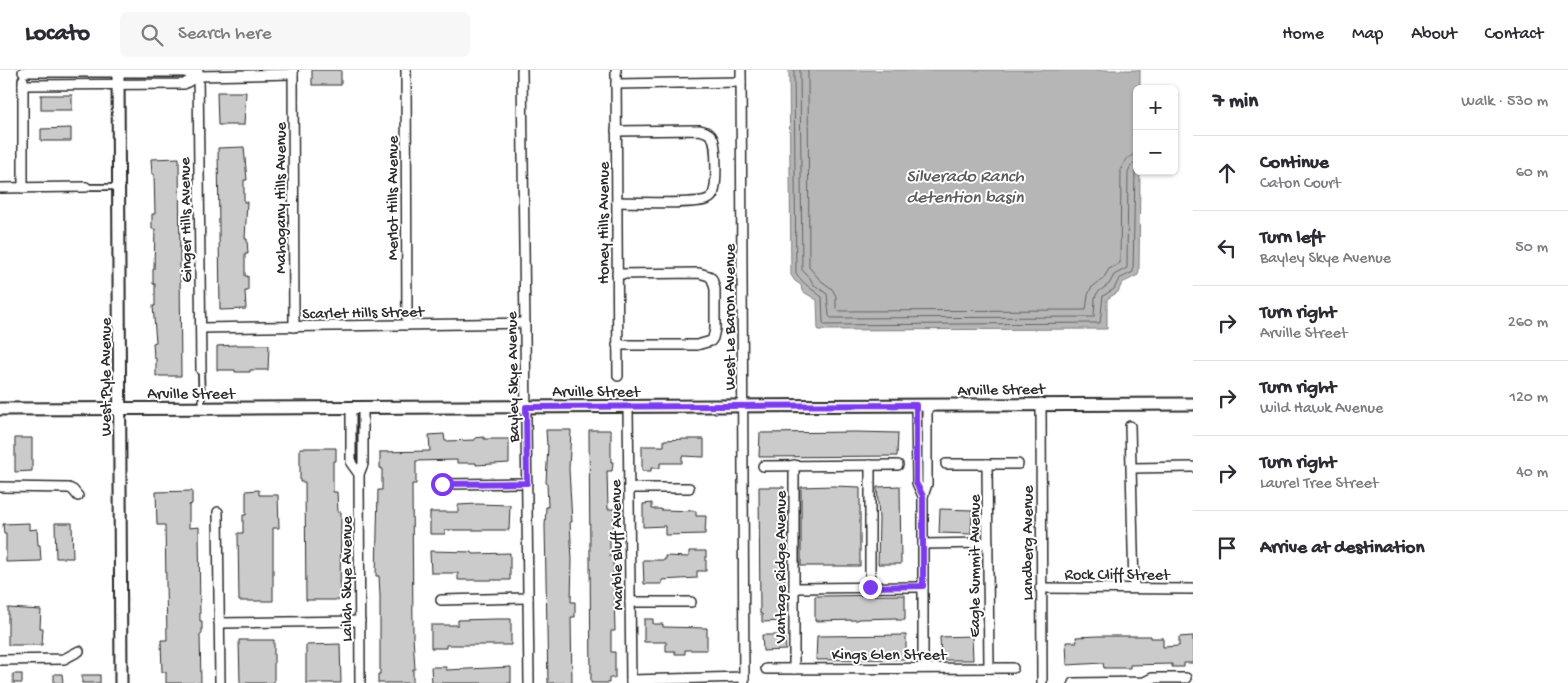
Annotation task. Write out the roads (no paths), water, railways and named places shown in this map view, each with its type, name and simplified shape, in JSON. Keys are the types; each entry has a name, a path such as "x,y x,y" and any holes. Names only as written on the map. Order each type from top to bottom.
{"street":[{"name":"Merlot Hills Avenue","path":"406,70 406,325"},
{"name":"Bayley Skye Avenue","path":"522,70 529,683"},
{"name":"Honey Hills Avenue","path":"616,70 618,376"},
{"name":"West Le Baron Avenue","path":"741,70 744,680"},
{"path":"23,188 23,71 293,72"},
{"name":"West Pyle Avenue","path":"118,71 121,683"},
{"name":"Mahogany Hills Avenue","path":"293,72 294,327"},
{"path":"23,86 184,84 198,73"},
{"name":"Ginger Hills Avenue","path":"198,73 201,370"},
{"path":"616,84 741,82"},
{"path":"616,130 699,130 710,135 715,145 715,186 710,198 697,202 616,202"},
{"path":"0,188 86,187"},
{"path":"617,274 699,273 710,278 715,289 715,329 713,338 710,341 698,345 617,345"},
{"name":"Scarlet Hills Street","path":"201,328 525,324"},
{"name":"Arville Street","path":"0,409 1041,403 1193,404"},
{"name":"Landberg Avenue","path":"1041,403 1040,588 1042,683"},
{"path":"921,405 927,484 923,496 923,668"},
{"name":"Marble Bluff Avenue","path":"628,406 631,682"},
{"name":"Lailah Skye Avenue","path":"351,407 351,463 359,474"},
{"name":"Lailah Skye Avenue","path":"360,683 359,474 363,464 364,407"},
{"path":"1130,426 1134,588"},
{"path":"946,464 1018,464"},
{"name":"Eagle Summit Avenue","path":"987,464 989,668"},
{"name":"Vantage Ridge Avenue","path":"794,465 794,669"},
{"path":"870,465 870,587"},
{"path":"763,466 898,465"},
{"path":"1132,468 1193,468"},
{"path":"442,484 527,483"},
{"path":"0,487 69,488 78,496"},
{"path":"629,488 689,488"},
{"path":"218,512 220,683"},
{"path":"923,544 988,543"},
{"path":"794,588 923,586"},
{"name":"Rock Cliff Street","path":"1040,588 1193,589"},
{"path":"441,600 528,598"},
{"path":"630,602 691,602"},
{"path":"219,623 360,621"},
{"path":"0,660 64,659 79,651"},
{"name":"Kings Glen Street","path":"766,669 1013,668"},
{"path":"1073,683 1144,682 1152,678 1186,678"},
{"path":"631,682 744,680"}],"lane":[{"path":"63,72 63,85"},
{"path":"86,187 119,187"},
{"path":"201,370 202,408"},
{"path":"351,448 363,448"}],"water":[{"name":"Silverado Ranch detention basin","path":"789,70 1140,70 1140,85 1133,85 1133,175 1140,175 1139,270 1138,275 1122,283 1118,292 1107,299 1107,329 818,330 817,300 802,291 801,285 791,275"}]}
